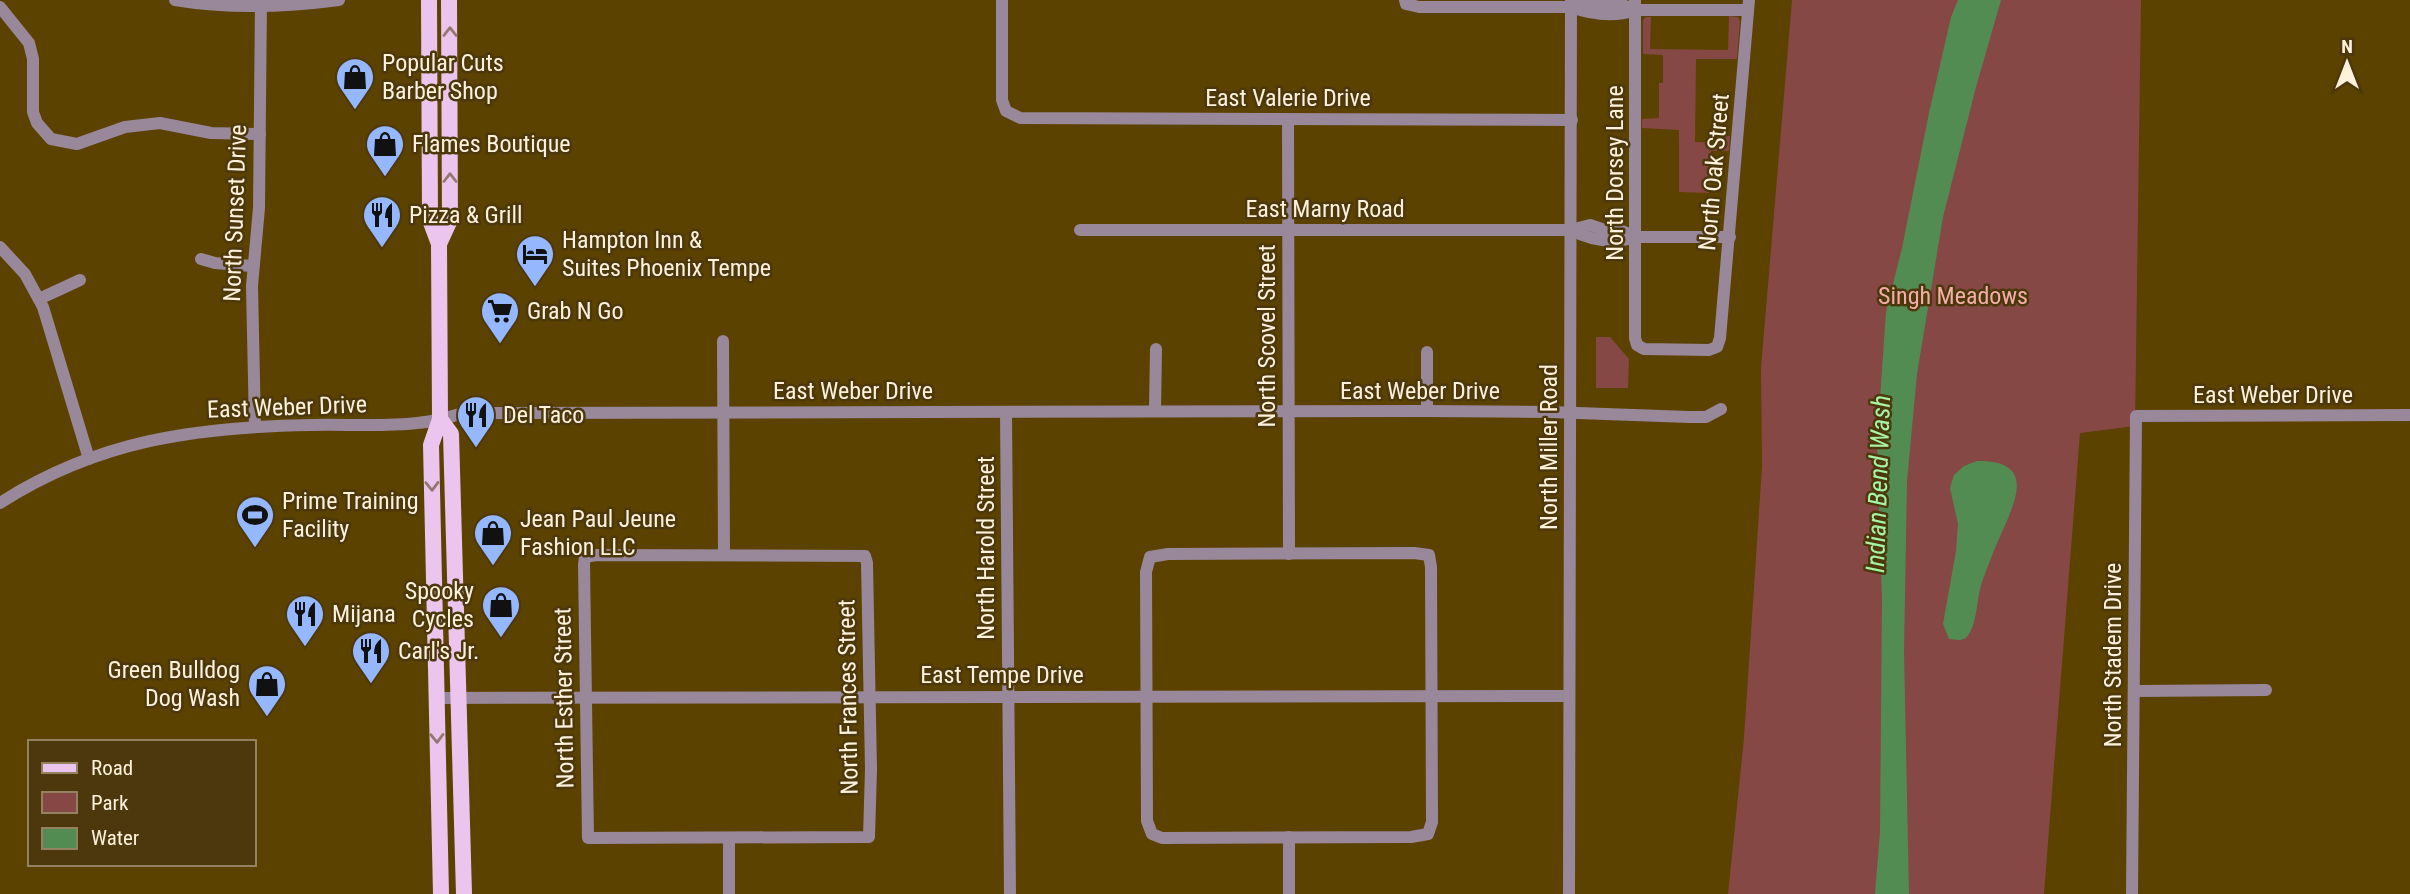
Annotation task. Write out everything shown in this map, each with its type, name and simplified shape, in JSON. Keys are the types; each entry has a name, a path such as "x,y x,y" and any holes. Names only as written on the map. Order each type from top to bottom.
{"main road":[{"path":"429,0 430,220 439,244 440,419 431,445 441,894"},
{"path":"439,244 450,220 449,0"},
{"path":"440,419 451,434 464,894"}],"street":[{"path":"175,0 201,4 339,0"},
{"name":"East Valerie Drive","path":"1002,0 1002,100 1006,111 1020,118 1572,120"},
{"path":"1406,2 1419,7 1587,3 1618,9 1623,4 1748,5"},
{"name":"North Sunset Drive","path":"255,427 252,266 259,208 261,3"},
{"name":"North Miller Road","path":"1569,894 1571,3"},
{"name":"North Dorsey Lane","path":"1635,5 1635,338 1637,345 1644,349 1709,350 1717,347"},
{"name":"North Oak Street","path":"1717,347 1730,237 1748,5"},
{"path":"0,7 29,43 33,59 33,112 44,133 59,142 77,144 125,127 160,123 211,132 260,134"},
{"name":"North Scovel Street","path":"1288,119 1289,554"},
{"name":"East Marny Road","path":"1080,230 1571,230 1590,225 1608,236 1622,231 1636,237 1730,237"},
{"path":"0,247 25,274 39,299 89,459"},
{"path":"201,259 252,266"},
{"path":"39,299 80,280"},
{"path":"723,341 724,555"},
{"path":"1155,410 1156,349"},
{"path":"1427,352 1427,411"},
{"name":"East Weber Drive","path":"0,503 43,479 89,459 159,438 255,427 417,424 464,413 1006,413 1155,410 1427,411 1706,417 1721,410"},
{"name":"North Harold Street","path":"1006,413 1010,894"},
{"name":"East Weber Drive","path":"2136,416 2410,415"},
{"name":"North Stadem Drive","path":"2132,894 2136,416"},
{"path":"1168,554 1289,554 1429,555 1432,822 1429,834 1411,837 1162,838 1152,834 1147,821 1146,696 1146,572 1150,557 1168,554"},
{"name":"North Frances Street","path":"724,555 865,556 870,697 869,837 729,838"},
{"name":"North Esther Street","path":"724,555 586,557 585,698 588,838 729,838"},
{"path":"2135,691 2266,690"},
{"name":"East Tempe Drive","path":"436,698 1569,696"},
{"path":"1289,837 1289,894"},
{"path":"729,838 729,894"}],"green space":[{"name":"Singh Meadows","path":"1792,0 2141,0 2135,426 2080,433 2044,894 1728,894 1744,738 1762,467 1761,368"},
{"path":"1729,16 1738,17 1740,21 1737,59 1696,59 1695,142 1724,143 1724,136 1730,136 1729,151 1711,151 1709,193 1679,192 1679,130 1642,128 1642,119 1659,118 1659,83 1663,83 1663,55 1643,54 1643,20 1651,17 1650,49 1728,50"},
{"path":"1596,337 1610,337 1629,359 1628,388 1596,388"}],"water":[{"path":"1958,0 2001,0 1943,217 1917,374 1907,481 1904,651 1909,894 1875,894 1880,831 1882,599 1877,441 1886,312 1951,17"},
{"path":"1977,461 1997,463 2009,468 2015,477 2017,488 2010,514 1982,582 1970,633 1960,640 1949,639 1943,624 1958,524 1950,488 1954,475 1964,466"}],"place":[{"name":"Popular Cuts Barber Shop","path":"355,111"},
{"name":"Flames Boutique","path":"385,178"},
{"name":"Pizza & Grill","path":"382,249"},
{"name":"Hampton Inn & Suites Phoenix Tempe","path":"535,288"},
{"name":"Grab N Go","path":"500,345"},
{"name":"Del Taco","path":"476,449"},
{"name":"Prime Training Facility","path":"255,549"},
{"name":"Jean Paul Jeune Fashion LLC","path":"493,567"},
{"name":"Spooky Cycles","path":"501,639"},
{"name":"Mijana","path":"305,648"},
{"name":"Carl's Jr.","path":"371,685"},
{"name":"Green Bulldog Dog Wash","path":"267,718"}],"water label":[{"name":"Indian Bend Wash","path":"1878,484"}]}
